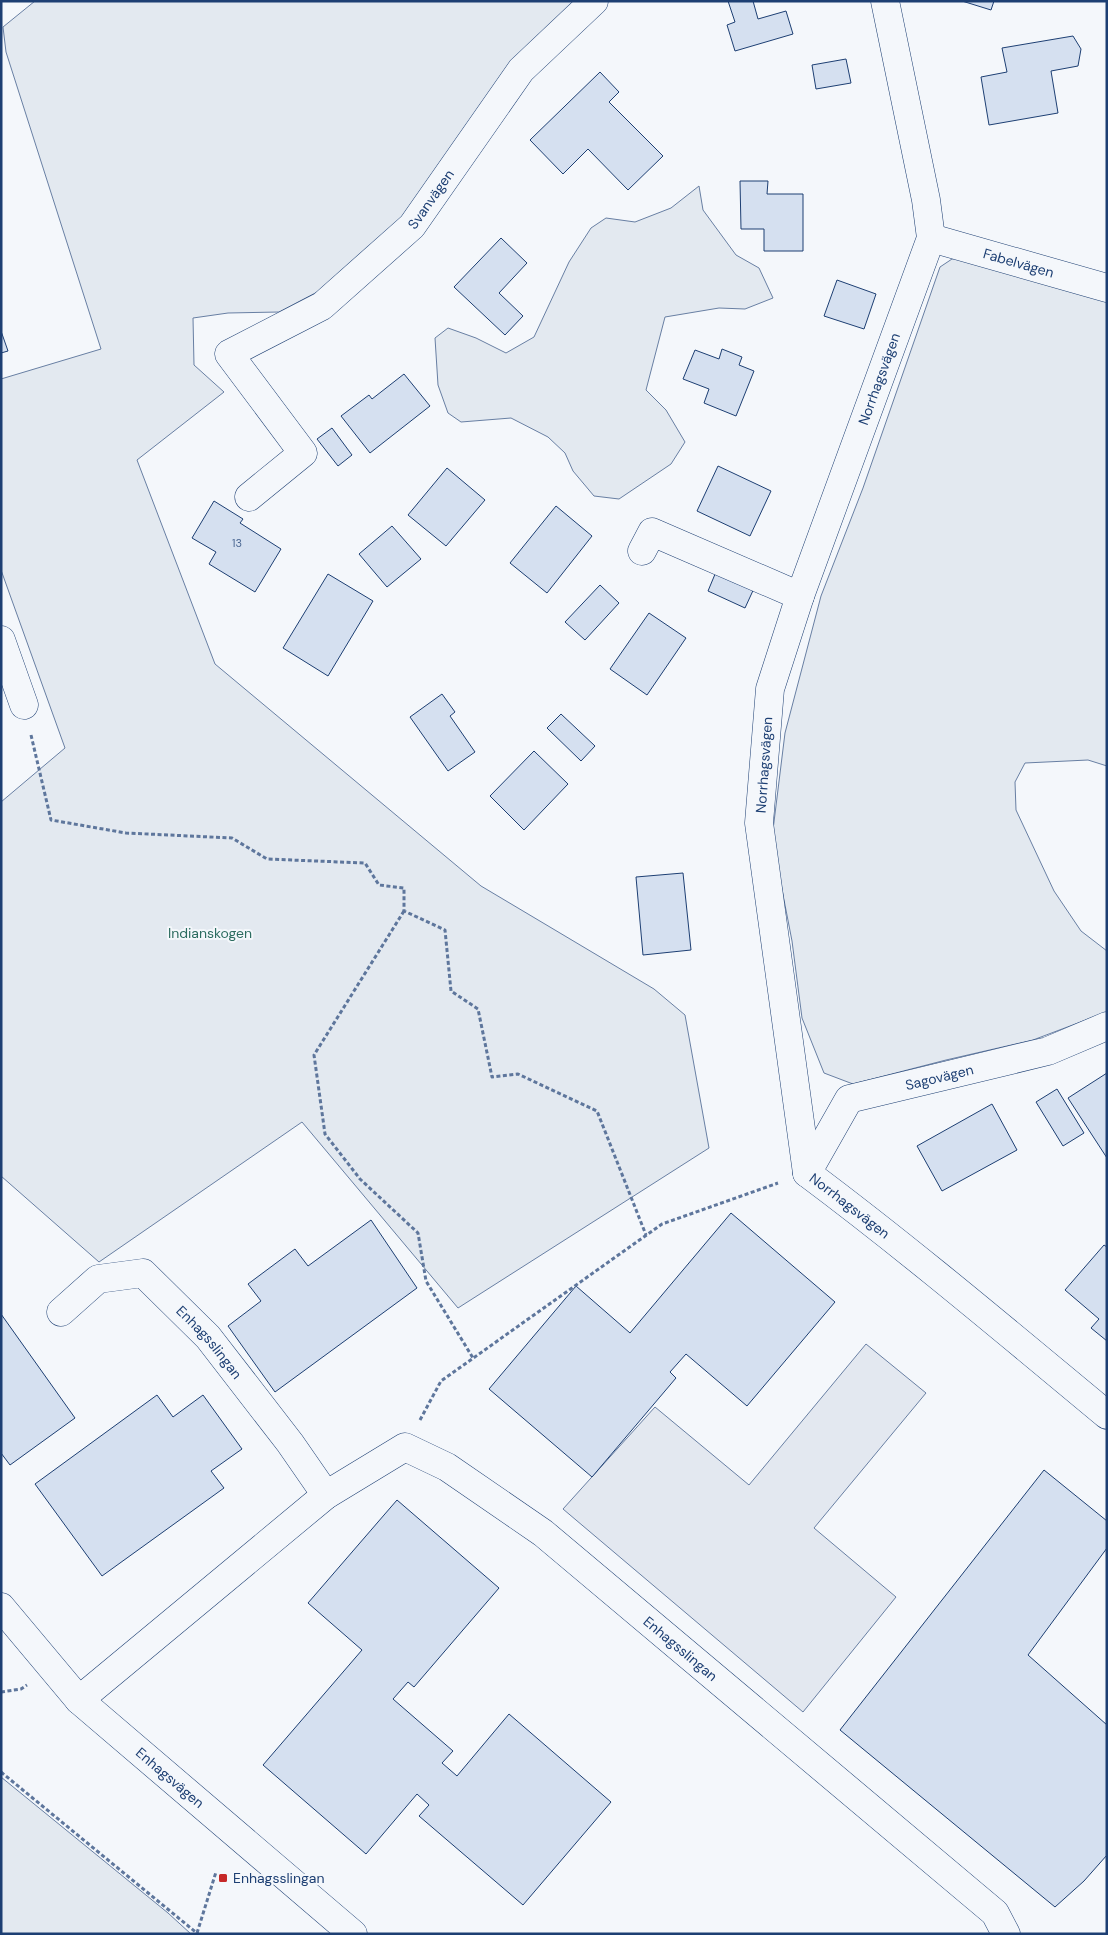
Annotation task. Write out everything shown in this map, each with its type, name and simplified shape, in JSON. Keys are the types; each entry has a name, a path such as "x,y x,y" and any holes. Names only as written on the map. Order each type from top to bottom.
{"street":[{"name":"Svanvägen","path":"249,497 304,453 229,354 322,306 412,226 521,70 594,1"},
{"name":"Norrhagsvägen","path":"885,1 926,200 931,238 800,596 770,689 759,823 807,1173 964,1297 1107,1415"},
{"name":"Fabelvägen","path":"931,238 1107,288"},
{"path":"642,551 652,532 800,596"},
{"path":"1,640 24,705"},
{"name":"Sagovägen","path":"807,1173 849,1099 1048,1051 1107,1026"},
{"name":"Enhagsslingan","path":"60,1312 98,1279 144,1273 208,1337 290,1443 326,1495"},
{"path":"79,1700 326,1495 405,1447"},
{"name":"Enhagsslingan","path":"405,1447 446,1466 543,1533 995,1913 1006,1934"},
{"name":"Enhagsvägen","path":"1,1607 79,1700 353,1934"}],"path":[{"path":"24,705 51,820 126,833 232,838 267,859 365,863 378,885 404,888 404,911 314,1055 325,1134 360,1179 418,1233 426,1281 473,1358"},
{"path":"404,911 445,930 451,991 478,1009 492,1077 518,1074 597,1111 646,1235"},
{"path":"405,1447 441,1381 662,1224 807,1173"},
{"path":"1,1692 20,1689 33,1681"},
{"path":"1,1772 196,1934 216,1872"}],"green space":[{"name":"Indianskogen","path":"35,1 574,1 423,195 342,279 279,312 228,313 193,318 194,365 224,392 137,460 215,664 481,886 654,989 685,1015 709,1148 458,1308 302,1122 99,1262 1,1176 1,802 65,748 1,570 1,379 101,349 6,52 3,27"},
{"path":"699,186 703,210 736,255 759,268 773,298 745,309 719,308 665,317 646,390 666,410 685,442 671,464 619,499 594,496 573,471 565,453 548,437 511,418 461,422 448,413 438,385 435,338 448,328 476,338 506,353 534,337 569,262 591,228 606,218 635,222 671,208"},
{"path":"969,256 1107,296 1107,766 1088,760 1025,763 1015,782 1016,810 1054,891 1081,931 1107,951 1107,1012 1033,1040 853,1084 824,1073 802,1018 792,941 772,838 785,733 821,596 863,488 940,267 952,259"},
{"path":"1,1777 168,1913 191,1934 1,1934"}],"shaded area":[{"path":"866,1344 926,1393 814,1528 896,1597 803,1712 563,1509 655,1407 749,1485"}],"building":[{"path":"728,1 753,1 758,19 786,11 793,34 735,51 727,25 735,22"},
{"path":"962,1 994,1 991,10"},
{"path":"1073,36 1081,49 1078,66 1051,71 1058,113 989,125 981,77 1007,72 1002,48"},
{"path":"846,59 851,83 816,89 812,65"},
{"path":"600,72 619,92 609,102 663,156 628,190 588,149 563,174 530,140"},
{"path":"740,181 768,181 767,194 803,194 803,251 764,251 764,229 741,229"},
{"path":"501,238 527,263 499,293 523,316 505,335 454,287"},
{"path":"837,280 876,294 864,329 824,316"},
{"path":"1,331 8,351 1,353"},
{"path":"722,349 742,357 739,365 754,371 736,416 704,403 709,389 683,379 695,350 719,359"},
{"path":"404,374 430,406 370,453 341,416 369,395 372,399"},
{"path":"332,428 352,455 338,466 317,439"},
{"path":"718,466 771,491 750,536 697,511"},
{"path":"447,468 485,500 446,546 408,515"},
{"path":"214,501 243,519 240,523 281,549 255,592 209,564 216,552 192,538"},
{"path":"556,506 592,536 547,593 510,563"},
{"path":"392,526 421,559 387,587 359,554"},
{"path":"718,567 756,584 745,608 708,591"},
{"path":"328,574 373,601 328,676 283,648"},
{"path":"600,585 619,603 585,640 565,622"},
{"path":"649,613 686,638 647,695 610,669"},
{"path":"442,694 455,712 450,716 475,752 448,771 410,717"},
{"path":"561,714 595,746 581,761 547,728"},
{"path":"534,751 568,784 524,830 490,796"},
{"path":"683,873 691,950 643,955 636,877"},
{"path":"1107,1073 1107,1158 1068,1098"},
{"path":"1057,1089 1084,1133 1063,1146 1036,1102"},
{"path":"992,1104 1017,1150 942,1191 917,1146"},
{"path":"731,1213 835,1302 747,1406 686,1354 670,1372 676,1378 592,1477 489,1389 576,1286 630,1333"},
{"path":"371,1220 417,1288 275,1392 228,1326 261,1301 248,1284 295,1249 308,1266"},
{"path":"1104,1245 1107,1247 1107,1341 1091,1328 1099,1319 1065,1290"},
{"path":"1,1314 75,1418 10,1465 1,1453"},
{"path":"157,1395 173,1417 203,1395 242,1449 211,1471 224,1488 102,1576 35,1484"},
{"path":"1044,1470 1107,1521 1107,1548 1028,1655 1107,1725 1107,1855 1084,1881 1055,1907 840,1730"},
{"path":"397,1500 499,1588 414,1687 408,1682 393,1699 453,1751 442,1763 457,1776 509,1714 611,1802 523,1905 419,1816 429,1805 417,1794 366,1854 263,1765 362,1650 308,1603"}],"place":[{"name":"Enhagsslingan","path":"223,1878"}]}
